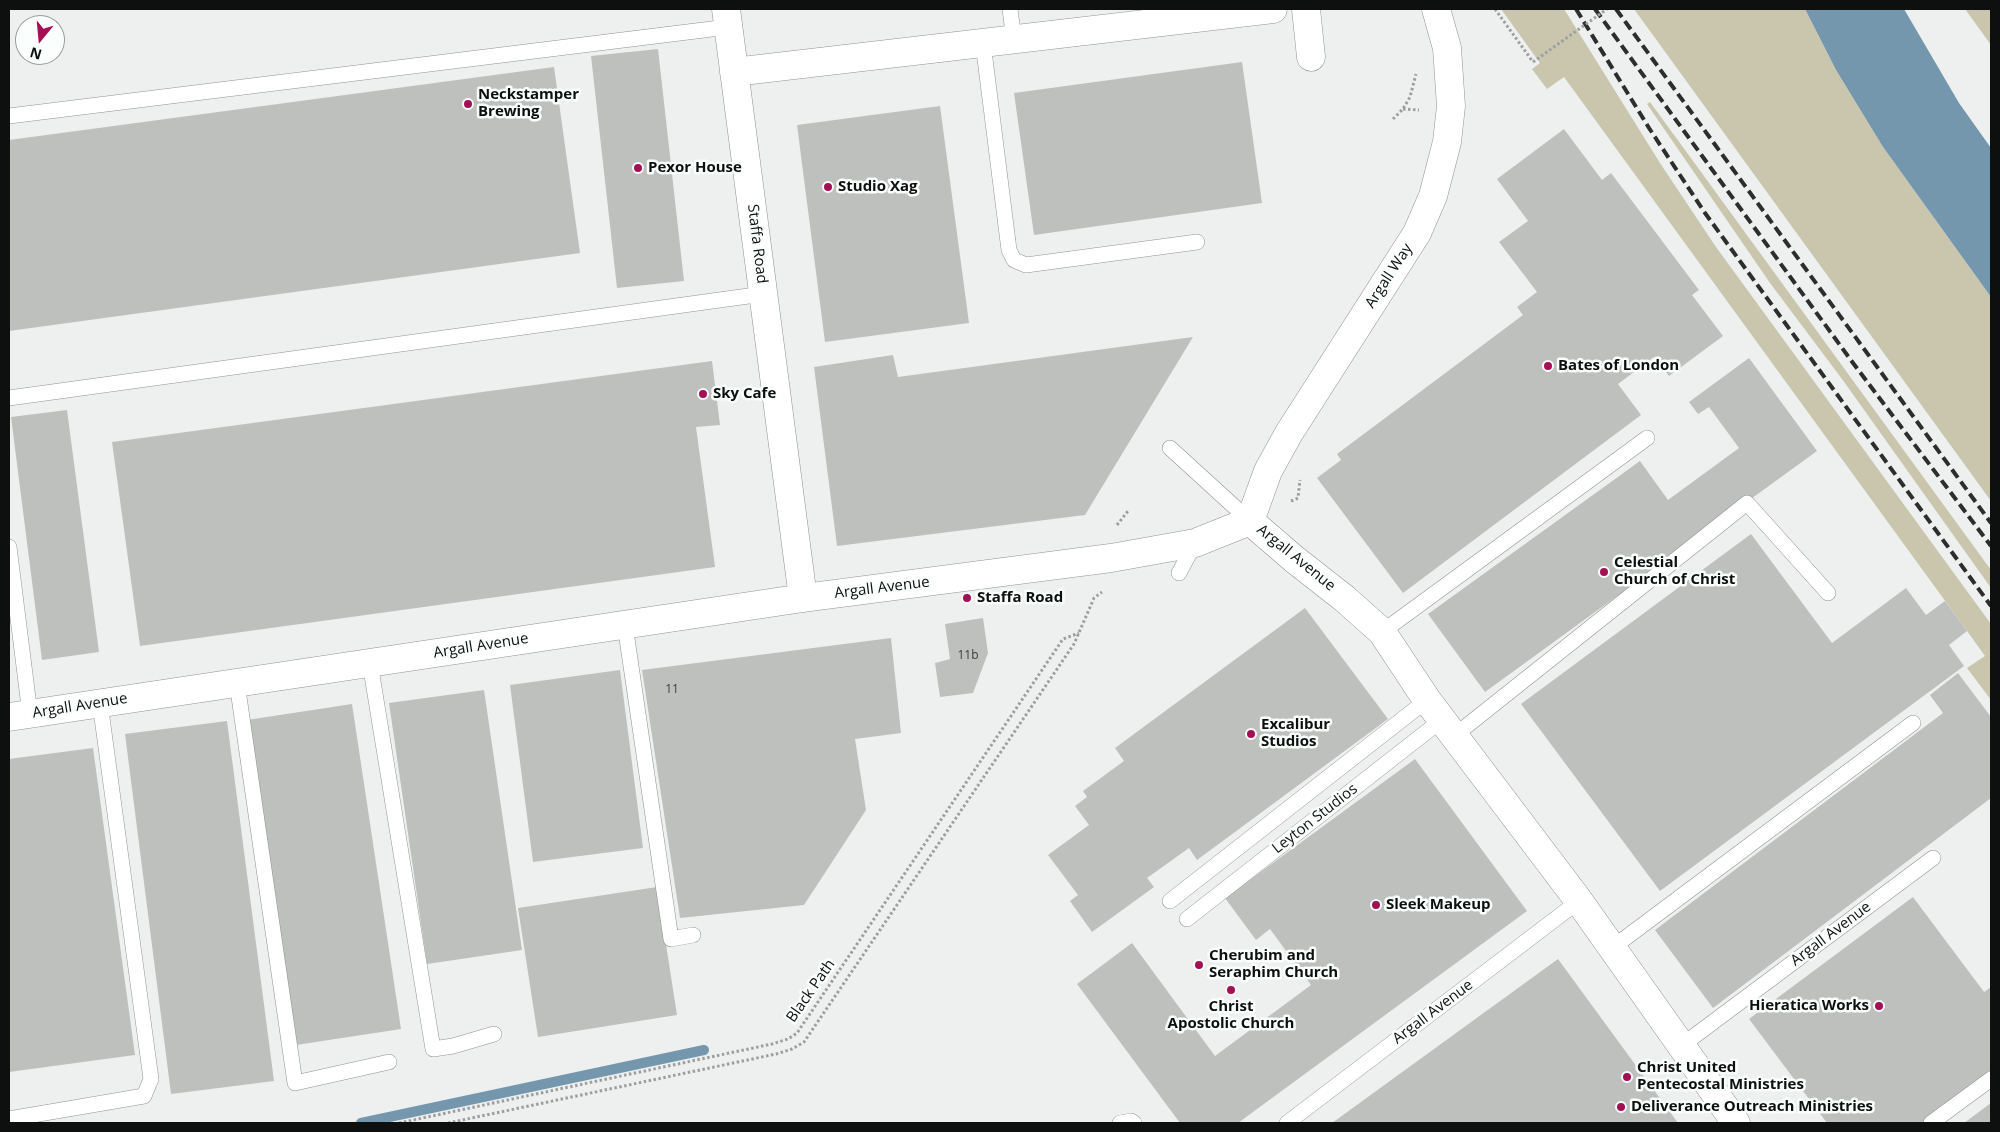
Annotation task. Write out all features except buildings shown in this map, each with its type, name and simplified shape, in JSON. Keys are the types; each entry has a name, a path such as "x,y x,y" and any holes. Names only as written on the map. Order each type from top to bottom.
{"street":[{"path":"734,72 1273,9"},
{"path":"1306,9 1311,57"},
{"name":"Argall Way","path":"1250,521 1268,470 1285,440 1417,233 1433,196 1447,142 1451,106 1447,48 1436,9"},
{"name":"Staffa Road","path":"727,18 803,598"},
{"name":"Argall Avenue","path":"20,716 803,598 1111,558 1195,543 1250,521 1294,559 1346,598 1382,632 1441,718 1579,901 1736,1123"}],"lane":[{"path":"1010,9 1014,40"},
{"path":"9,116 727,18"},
{"path":"983,43 1009,250 1014,260 1026,265 1197,242"},
{"path":"9,398 763,294"},
{"path":"1382,632 1647,438"},
{"path":"1170,448 1250,521"},
{"path":"1170,901 1441,718 1747,503 1828,593"},
{"path":"1179,573 1195,543"},
{"path":"9,547 20,716"},
{"path":"625,625 671,939 693,935"},
{"path":"370,663 433,1049 453,1046 494,1034"},
{"path":"237,683 295,1083 389,1062"},
{"path":"9,1119 144,1096 151,1079 100,704"},
{"name":"Leyton Studios","path":"1187,918 1441,718"},
{"path":"1612,948 1913,723"},
{"name":"Argall Avenue","path":"1682,1046 1933,858"},
{"name":"Argall Avenue","path":"1287,1123 1579,901"},
{"path":"1931,1123 1991,1079"},
{"path":"1120,1123 1131,1121 1134,1123"}],"path":[{"path":"1495,9 1533,62 1607,9"},
{"path":"1393,119 1403,109 1410,97"},
{"path":"1403,109 1427,108"},
{"name":"Black Path","path":"448,1123 776,1054 792,1049 804,1042 1074,644 1094,598"},
{"name":"Black Path","path":"399,1123 772,1044 788,1039 797,1033 1063,639 1079,632"}],"shaded area":[{"path":"1501,9 1564,9 1660,163 1716,247 1991,624 1991,700 1967,668 1985,656 1564,77 1547,89 1532,69 1540,63"},
{"path":"1634,9 1805,9 1836,70 1883,147 1991,297 1991,501"},
{"path":"1965,9 1991,9 1991,45"},
{"path":"1650,102 1991,570 1991,588 1842,379 1770,283 1647,104"}],"water":[{"path":"1805,9 1904,9 1959,103 1991,148 1991,297 1883,147 1836,70"}],"waterway":[{"path":"361,1123 704,1050"}],"railway":[{"path":"1576,9 1649,128 1705,213 1991,606"},
{"path":"1595,9 1853,363 1991,546"},
{"path":"1616,9 1991,523"}],"place":[{"name":"Neckstamper Brewing","path":"468,104"},
{"name":"Pexor House","path":"638,168"},
{"name":"Studio Xag","path":"828,187"},
{"name":"Bates of London","path":"1548,366"},
{"name":"Sky Cafe","path":"703,394"},
{"name":"Celestial Church of Christ","path":"1604,572"},
{"name":"Staffa Road","path":"967,598"},
{"name":"Excalibur Studios","path":"1251,734"},
{"name":"Sleek Makeup","path":"1376,905"},
{"name":"Cherubim and Seraphim Church","path":"1199,965"},
{"name":"Christ Apostolic Church","path":"1231,990"},
{"name":"Hieratica Works","path":"1879,1006"},
{"name":"Christ United Pentecostal Ministries","path":"1627,1077"},
{"name":"Deliverance Outreach Ministries","path":"1621,1107"}]}
